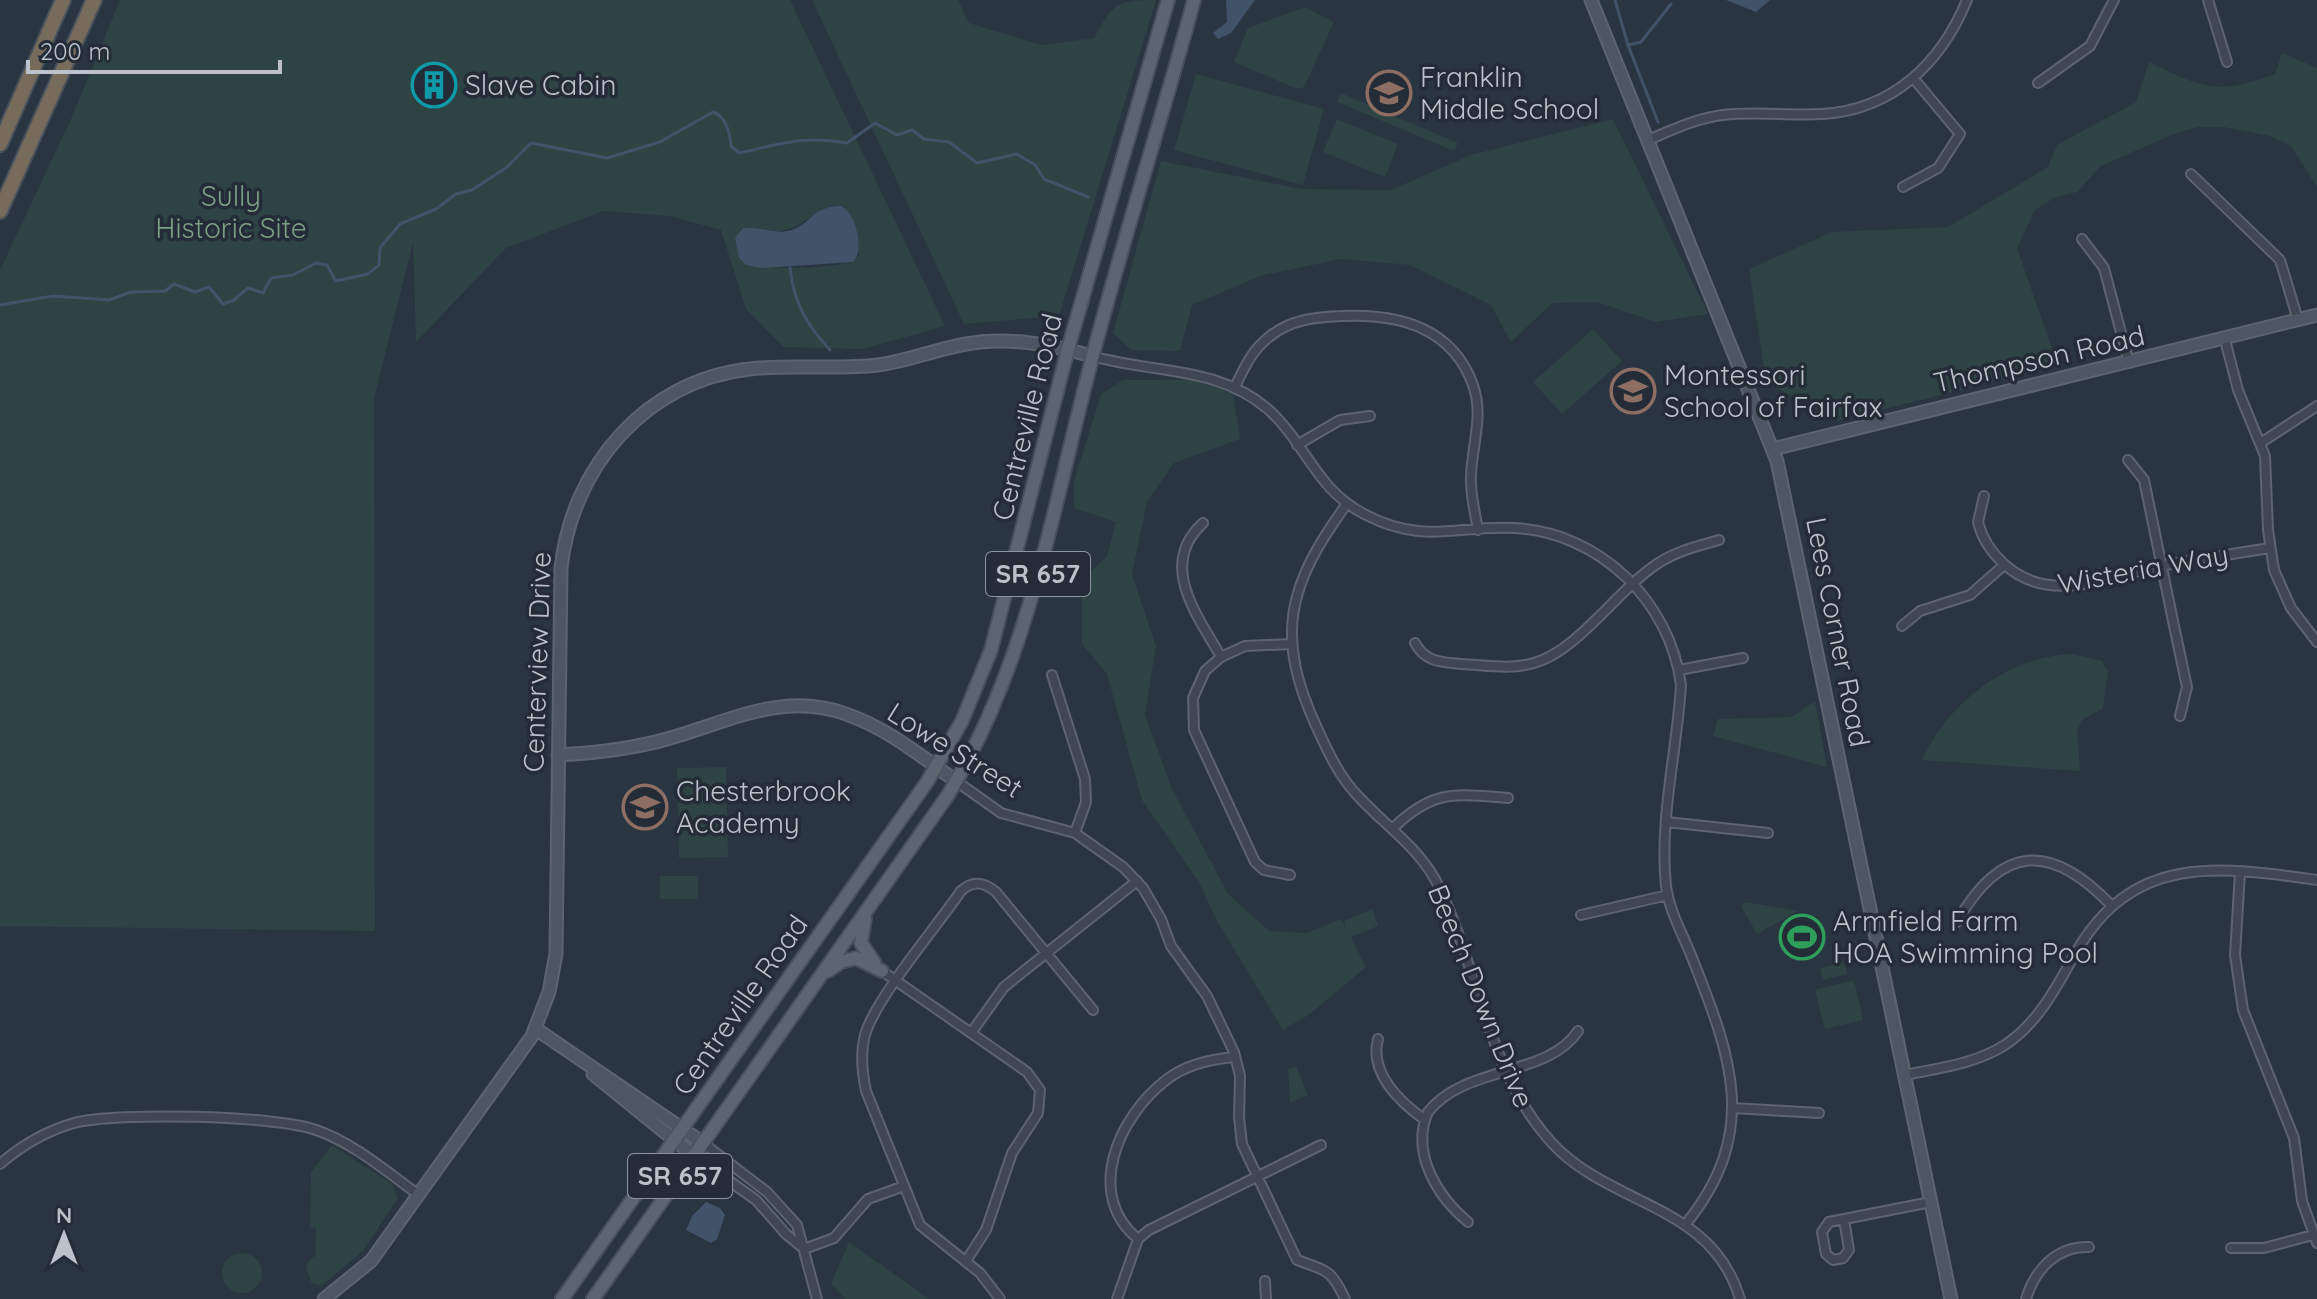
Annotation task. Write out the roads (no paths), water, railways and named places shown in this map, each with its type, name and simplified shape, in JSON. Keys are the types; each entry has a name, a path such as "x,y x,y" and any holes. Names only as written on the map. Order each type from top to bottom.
{"highway":[{"path":"0,144 63,0"},
{"path":"0,211 94,0"}],"main road":[{"name":"Centreville Road","path":"562,1299 936,766 962,721 991,650 1068,349 1168,0"},
{"name":"Centreville Road","path":"593,1299 956,781 992,714 1022,635 1092,356 1194,0"},
{"path":"867,911 861,943 882,971"},
{"path":"819,979 849,958 862,960 882,971"}],"street":[{"name":"Lees Corner Road","path":"1591,0 1773,449 1787,500 1951,1299"},
{"path":"1648,140 1711,117 1820,114 1853,109 1879,100 1914,79 1947,42 1967,0"},
{"path":"2038,83 2090,46 2114,0"},
{"path":"2208,0 2227,62"},
{"path":"1903,187 1938,168 1960,134 1914,79"},
{"path":"2191,174 2280,260 2298,320"},
{"path":"2082,239 2104,268 2129,363"},
{"name":"Thompson Road","path":"1773,449 2317,315"},
{"path":"1235,387 1261,344 1281,328 1305,319 1388,316 1425,328 1458,357 1476,395 1479,423 1471,475 1478,530"},
{"path":"2225,340 2238,390 2262,442 2268,477 2270,548 2282,592 2299,621 2317,642"},
{"name":"Centerview Drive","path":"324,1299 371,1261 536,1029 549,992 556,954 561,568 571,511 602,453 636,418 703,380 745,369 855,368 980,342 1010,341 1068,349 1092,356"},
{"path":"1092,356 1147,369 1190,372 1235,387 1268,410 1312,469 1346,505 1382,523 1413,532 1451,534 1526,529 1569,539 1598,553 1632,583 1659,621 1679,670 1680,698 1667,822 1668,895 1723,1037 1732,1080 1733,1108 1718,1171 1685,1225"},
{"path":"2262,442 2317,406"},
{"path":"1297,445 1340,420 1370,416"},
{"path":"2128,460 2144,480 2187,687 2180,716"},
{"name":"Wisteria Way","path":"1984,496 1978,512 1980,531 2004,565 2030,581 2064,587 2162,566 2270,548"},
{"name":"Beech Down Drive","path":"1346,505 1317,545 1302,576 1295,601 1291,644 1300,689 1336,766 1358,796 1419,854 1440,889 1506,1070 1531,1119 1566,1157 1602,1182 1685,1225 1718,1254 1740,1299"},
{"path":"1203,523 1185,549 1183,585 1192,609 1221,657"},
{"path":"1415,643 1424,656 1437,662 1514,667 1534,664 1562,648 1632,583 1673,555 1719,540"},
{"path":"1902,626 1920,611 1970,595 2004,565"},
{"path":"1290,875 1264,870 1255,862 1194,730 1191,710 1195,690 1205,671 1221,657 1245,646 1291,644"},
{"path":"1679,670 1743,658"},
{"path":"1052,675 1085,779 1086,802 1075,833"},
{"name":"Lowe Street","path":"558,755 634,748 754,709 793,705 831,710 863,721 936,766 1001,813 1075,833 1137,881 1154,902 1171,946 1207,996 1235,1057 1241,1089 1239,1132 1256,1176 1297,1260 1325,1269 1334,1276 1345,1299"},
{"path":"1393,828 1431,798 1455,795 1508,798"},
{"path":"1667,822 1768,833"},
{"path":"1957,922 1981,883 2000,870 2028,861 2052,862 2077,872 2111,905"},
{"path":"1905,1075 1979,1058 2019,1034 2045,1005 2086,934 2111,905 2140,886 2171,873 2206,869 2317,880"},
{"path":"2231,1248 2264,1248 2315,1239 2302,1201 2294,1138 2243,1010 2235,955 2240,872"},
{"path":"971,1033 1004,987 1137,881"},
{"path":"1000,1299 966,1261 920,1225 869,1100 862,1060 869,1024 961,891 973,884 985,884 996,892 1093,1010"},
{"path":"1581,915 1668,895"},
{"path":"882,971 1031,1076 1038,1085 1041,1099 1034,1120 1009,1161 986,1230 966,1261"},
{"path":"536,1029 703,1143 779,1204 802,1233 817,1299"},
{"path":"1468,1222 1446,1203 1428,1167 1423,1146 1425,1120 1434,1105 1450,1091 1558,1051 1578,1031"},
{"path":"1378,1039 1376,1055 1388,1084 1406,1106 1425,1120"},
{"path":"1138,1239 1121,1222 1111,1198 1109,1172 1123,1136 1142,1105 1165,1081 1193,1066 1235,1057"},
{"path":"585,1065 606,1088 673,1141 756,1200 804,1249"},
{"path":"1733,1108 1819,1113"},
{"path":"0,1164 43,1134 88,1121 276,1121 332,1137 419,1195"},
{"path":"1117,1299 1138,1239 1162,1222 1321,1145"},
{"path":"804,1249 834,1238 868,1199 904,1186"},
{"path":"1844,1219 1849,1250 1843,1258 1833,1260 1826,1254 1823,1228 1829,1222 1844,1219 1931,1202"},
{"path":"2026,1299 2034,1278 2049,1261 2066,1249 2089,1247"},
{"path":"1265,1281 1266,1299"}],"water":[{"path":"1226,0 1255,0 1231,33 1218,39 1213,33 1227,22"},
{"path":"1726,0 1770,0 1756,12"},
{"path":"841,206 851,216 857,232 858,249 853,262 761,268 746,265 739,258 735,238 743,228 788,231 823,209"},
{"name":"Armfield Farm HOA Swimming Pool","path":"1810,916 1814,924 1807,928 1818,949 1797,961 1790,949 1796,945 1787,929"},
{"path":"706,1202 720,1208 725,1215 717,1239 711,1243 686,1230 692,1216"}],"waterway":[{"path":"1615,0 1628,45"},
{"path":"1658,122 1628,45 1641,42 1671,4"},
{"path":"0,305 53,296 109,300 131,292 165,291 174,284 195,292 209,287 223,304 234,300 248,288 263,293 271,278 293,275 316,263 327,265 336,281 368,274 379,265 380,248 400,224 436,209 456,194 472,190 507,167 531,143 607,158 660,142 713,112 725,122 731,146 739,153 805,140 847,143 875,123 897,135 912,130 924,139 949,142 977,163 1017,154 1035,165 1044,179 1088,197"},
{"path":"790,268 802,312 830,350"}],"place":[{"name":"Slave Cabin","path":"434,85"},
{"name":"Franklin Middle School","path":"1389,93"},
{"name":"Montessori School of Fairfax","path":"1633,391"},
{"name":"Chesterbrook Academy","path":"645,807"},
{"name":"Armfield Farm HOA Swimming Pool","path":"1802,937"}],"park label":[{"name":"Sully Historic Site","path":"231,212"}]}
